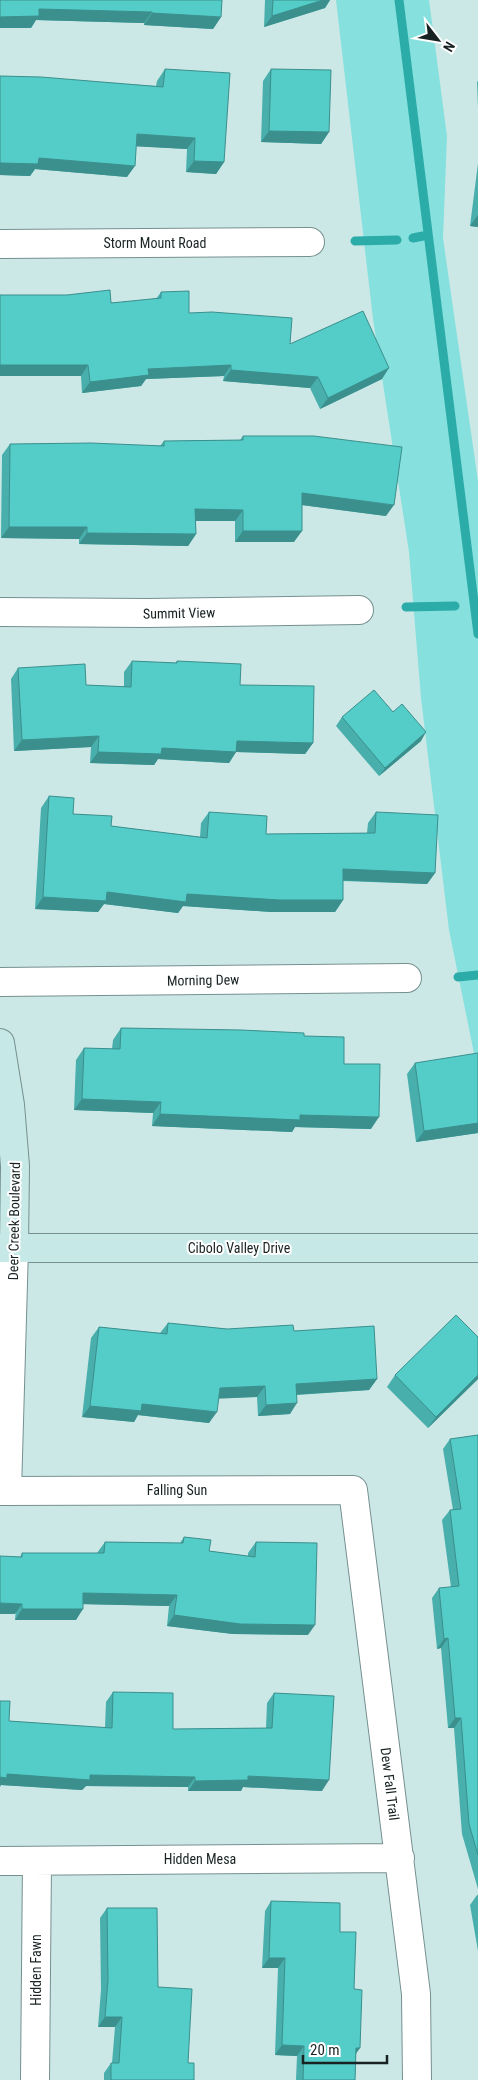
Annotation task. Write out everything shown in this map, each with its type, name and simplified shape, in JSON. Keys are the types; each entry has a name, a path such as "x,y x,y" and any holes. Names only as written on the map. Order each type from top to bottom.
{"main road":[{"name":"Deer Creek Boulevard","path":"0,1043 10,1105 15,1166 7,1248"},
{"name":"Cibolo Valley Drive","path":"7,1248 478,1248"}],"street":[{"name":"Storm Mount Road","path":"0,244 310,242"},
{"name":"Summit View","path":"0,612 147,613 359,610"},
{"name":"Morning Dew","path":"0,982 407,978"},
{"name":"Deer Creek Boulevard","path":"4,1490 7,1248"},
{"name":"Falling Sun","path":"4,1490 353,1490"},
{"name":"Dew Fall Trail","path":"353,1490 416,1994 417,2080"},
{"name":"Hidden Mesa","path":"0,1861 400,1858"},
{"name":"Hidden Fawn","path":"35,2080 37,1861"}],"shaded area":[{"path":"336,0 429,0 447,136 443,238 478,481 478,1073 449,930 421,698 409,552 373,319"}],"building":[{"path":"0,0 222,0 221,17 152,12 39,9 39,16 0,17"},
{"path":"273,0 323,0 272,16"},
{"path":"165,69 230,73 224,162 194,161 195,138 137,134 135,166 39,158 38,164 0,163 0,76 41,77 163,87"},
{"path":"271,69 331,70 329,132 269,131"},
{"path":"110,290 111,303 161,298 161,292 189,291 189,313 212,312 292,318 290,344 363,311 389,368 328,398 318,377 231,370 231,365 148,369 149,375 90,382 88,365 0,365 0,295 67,295"},
{"path":"243,436 314,436 402,447 394,505 302,493 302,531 243,531 243,510 195,509 196,534 87,533 87,527 9,527 10,444 91,443 164,446 164,441 243,440"},
{"path":"132,661 241,664 240,685 314,686 313,743 237,741 236,752 162,748 161,754 98,752 99,736 22,740 18,668 85,664 86,685 131,687"},
{"path":"374,690 393,712 402,704 426,732 385,768 342,717"},
{"path":"49,796 74,798 73,814 112,816 111,826 207,838 209,812 267,816 266,834 375,833 376,812 438,815 435,873 343,869 343,900 279,900 187,894 186,902 107,892 106,901 43,897"},
{"path":"121,1028 241,1030 304,1033 304,1036 344,1037 344,1064 380,1064 379,1117 300,1115 300,1120 160,1114 161,1102 82,1099 84,1048 120,1049"},
{"path":"478,1053 478,1123 424,1131 415,1063"},
{"path":"456,1315 478,1337 478,1375 436,1417 395,1375"},
{"path":"168,1323 227,1329 293,1325 294,1331 374,1326 377,1379 296,1384 297,1403 266,1405 265,1386 220,1388 217,1412 142,1404 141,1411 90,1406 99,1327 167,1334"},
{"path":"478,1435 478,1855 469,1824 461,1718 455,1718 448,1638 444,1639 439,1588 459,1586 450,1510 461,1509 450,1439"},
{"path":"184,1537 211,1540 209,1551 255,1557 256,1542 317,1543 315,1625 240,1624 174,1615 177,1595 83,1593 83,1609 22,1609 22,1604 0,1603 0,1556 22,1557 22,1553 104,1553 105,1542 183,1543"},
{"path":"113,1692 173,1693 173,1729 272,1728 274,1693 334,1696 329,1780 248,1776 248,1780 195,1781 195,1777 90,1775 90,1780 7,1774 7,1778 0,1777 0,1701 10,1701 9,1721 112,1728"},
{"path":"271,1901 340,1903 340,1932 356,1932 354,1989 362,1990 360,2048 356,2048 355,2080 303,2080 304,2046 282,2045 285,1958 269,1958"},
{"path":"107,1908 157,1908 158,1987 192,1989 188,2063 194,2063 194,2080 111,2080 111,2063 119,2063 122,2017 105,2017 108,1980"}],"waterway":[{"path":"399,0 478,634"},
{"path":"413,238 428,235"},
{"path":"355,241 397,240"},
{"path":"406,607 455,606"},
{"path":"458,977 478,975"}]}
